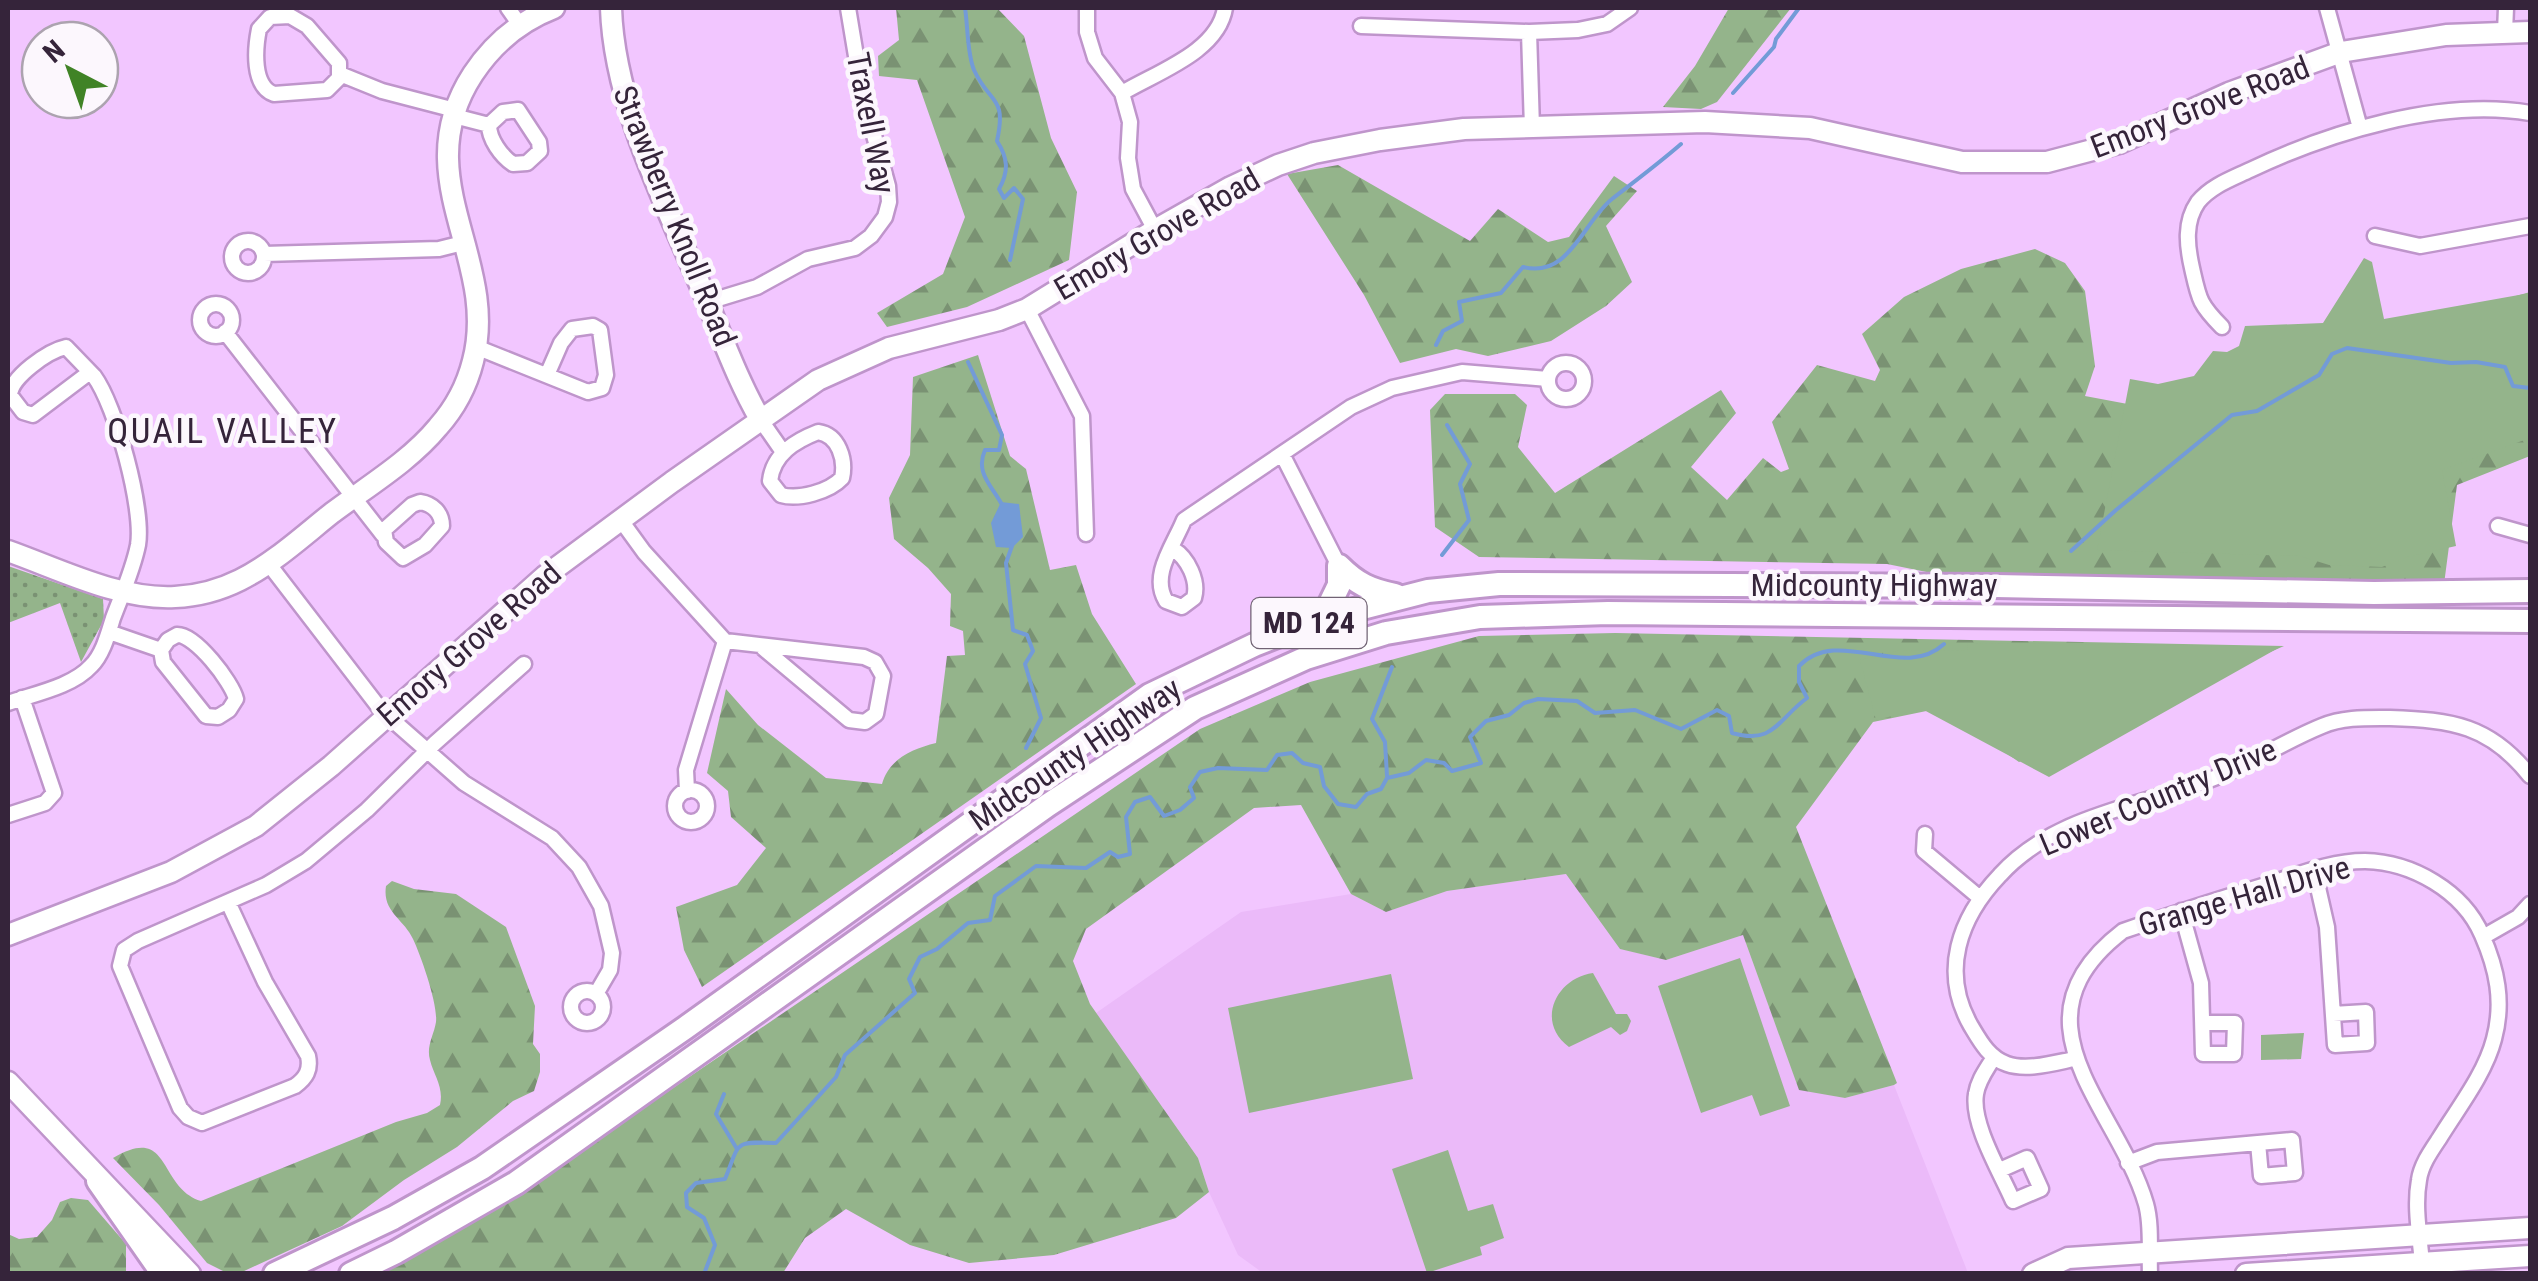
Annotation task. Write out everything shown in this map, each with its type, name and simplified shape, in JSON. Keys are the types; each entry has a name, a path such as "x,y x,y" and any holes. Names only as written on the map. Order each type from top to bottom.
{"main road":[{"path":"1339,566 1370,590 1404,596"},
{"path":"1323,618 1339,585 1339,566"},
{"name":"Midcounty Highway","path":"274,1274 393,1218 482,1168 1150,696 1254,645 1323,618 1404,596 1499,584 1996,586 2374,593 2530,591"},
{"name":"Midcounty Highway","path":"351,1274 516,1183 1048,804 1195,708 1306,658 1386,633 1480,617 1608,613 2530,621"},
{"path":"98,1181 163,1274"}],"street":[{"path":"8,551 122,590 154,597 190,596 228,585 268,563 420,446 439,426 464,387 476,346 477,296 448,172 454,113 483,60 514,16 554,8"},
{"name":"Strawberry Knoll Road","path":"611,8 614,55 624,96 760,419"},
{"name":"Traxell Way","path":"708,302 757,286 808,259 855,248 884,217 888,186 862,92 848,8"},
{"path":"1087,8 1087,32 1095,58 1122,93 1130,122 1128,158 1133,189 1155,230"},
{"path":"1122,93 1203,46 1219,27 1225,8"},
{"path":"1361,26 1578,30 1608,24 1630,8"},
{"path":"2327,8 2360,128"},
{"path":"2505,32 2506,8"},
{"path":"272,17 299,19 336,58 340,74 322,92 268,92 258,78 257,37 262,24 272,17"},
{"path":"1529,32 1532,128"},
{"name":"Emory Grove Road","path":"8,936 170,872 231,841 295,796 537,582 808,386 854,361 1027,309 1155,230 1278,165 1314,153 1464,128 1760,123 1810,128 1962,162 2047,162 2119,143 2230,93 2341,52 2446,35 2530,32"},
{"path":"340,74 489,126"},
{"path":"2222,327 2201,306 2187,228 2197,204 2214,187 2270,160 2360,128 2478,110 2530,112"},
{"path":"2375,236 2420,246 2530,226"},
{"path":"264,254 439,250 463,243"},
{"path":"1027,309 1082,416 1086,534"},
{"path":"476,346 588,392 602,388 606,374 600,330 593,326 572,330 561,343 547,375"},
{"path":"225,332 383,535"},
{"path":"8,815 45,803 54,791 15,701 84,673 98,657 138,547 138,522 114,413 106,394 90,372 70,348 60,348 12,384 10,395 23,412 33,415 90,372"},
{"path":"1173,549 1188,516 1351,407 1418,380 1462,372 1548,378"},
{"path":"760,419 783,452"},
{"path":"814,434 828,434 838,446 843,477 833,487 785,497 774,490 770,478 774,462 783,452 814,434"},
{"path":"1282,454 1339,566"},
{"path":"620,519 644,552 725,641 869,658 883,674 878,710 866,722 850,720 763,648"},
{"path":"2498,526 2530,535"},
{"path":"268,563 388,716 476,792 552,838 579,867 601,906 612,953 610,970 596,994"},
{"path":"108,632 161,650"},
{"path":"185,634 192,638 232,688 236,697 233,706 218,717 205,715 164,662 161,650 172,637 185,634"},
{"path":"687,791 686,770 725,641"},
{"name":"Emory Grove Road","path":"228,902 308,1058 307,1074 295,1086 207,1123 188,1117 180,1108 122,972 121,956 131,944 280,878 330,844 524,664"},
{"name":"Lower Country Drive","path":"1994,1058 1965,1015 1954,981 1962,928 2002,872 2063,829 2202,783 2326,724 2359,718 2462,724 2484,734 2514,756 2530,776"},
{"path":"1925,834 1924,850 1980,898"},
{"name":"Grange Hall Drive","path":"2150,1274 2147,1206 2074,1059 2071,1007 2090,962 2123,931 2314,870 2365,861 2416,872 2458,900 2475,918 2500,996 2494,1039 2484,1064 2419,1176 2422,1264"},
{"path":"2314,870 2327,927 2333,1014"},
{"path":"2483,937 2518,917 2530,904"},
{"path":"2181,911 2201,983 2203,1023"},
{"path":"2000,1170 1975,1108 1976,1092 1994,1058 2008,1065 2024,1066 2074,1059"},
{"path":"8,1082 190,1274"},
{"path":"2128,1163 2157,1152 2258,1143"},
{"path":"2033,1274 2068,1258 2530,1228"},
{"path":"2246,1274 2530,1256"}],"shaded area":[{"path":"1567,874 1621,949 1666,960 1743,935 1799,1089 1845,1098 1894,1085 1968,1273 1263,1273 1238,1255 1198,1158 1096,1013 1241,912 1351,894 1386,912 1447,891"}],"green space":[{"path":"896,8 997,8 1024,36 1051,138 1077,192 1069,260 967,307 887,327 877,313 943,274 965,217 917,80 879,76 878,56 899,40"},
{"path":"1729,8 1791,8 1717,102 1701,109 1663,107 1695,66"},
{"path":"1338,165 1470,241 1498,209 1548,242 1569,237 1614,176 1637,191 1606,226 1632,282 1606,306 1551,341 1488,356 1456,349 1400,363 1364,295 1287,174"},
{"path":"2035,249 2065,263 2085,291 2095,366 2085,396 2133,405 2530,292 2530,456 2457,485 2443,592 1996,586 1887,564 1479,557 1435,527 1430,410 1445,394 1515,394 1527,405 1518,447 1555,493 1721,390 1736,413 1691,467 1727,500 1763,458 1781,472 1789,469 1772,422 1817,365 1875,381 1880,370 1862,334 1904,297 1961,269"},
{"path":"2364,258 2372,262 2384,319 2530,293 2530,438 2442,470 2456,546 2382,567 2329,565 2300,556 2097,550 2130,379 2158,384 2194,376 2213,351 2227,352 2239,346 2245,326 2323,323"},
{"path":"978,355 1010,456 1026,469 1050,570 1076,565 1092,614 1136,684 702,987 684,950 676,907 737,885 766,848 731,817 728,791 707,773 726,689 758,725 826,778 882,784 890,768 903,756 936,743 947,656 965,655 963,631 950,626 951,594 894,539 889,498 910,455 913,377"},
{"path":"8,566 103,599 104,620 81,662 60,603 8,623"},
{"path":"1615,633 2284,646 2019,762 1941,708 1873,722 1796,827 1897,1083 1894,1085 1845,1098 1799,1090 1743,935 1666,960 1620,949 1566,874 1447,891 1386,912 1351,894 1301,805 1254,808 1086,929 1073,961 1090,1004 1198,1158 1209,1192 1176,1218 1054,1255 969,1263 910,1245 846,1209 805,1238 783,1273 379,1274 522,1191 1200,729 1310,682 1479,636"},
{"path":"1968,643 2280,647 2049,777 1922,709 1876,720 1860,660 1901,650 1967,651"},
{"path":"392,881 414,889 456,894 506,927 535,1006 533,1044 540,1054 540,1072 534,1091 513,1101 457,1147 342,1226 242,1272 223,1271 207,1263 113,1158 145,1148 163,1161 187,1194 201,1201 440,1105 440,1087 429,1055 436,1022 434,1004 413,939 387,902 386,886"},
{"path":"1740,958 1790,1106 1760,1116 1752,1095 1701,1113 1658,986"},
{"path":"1593,973 1616,1014 1627,1014 1631,1021 1627,1031 1620,1035 1611,1027 1569,1047 1553,1026 1554,1002 1569,983"},
{"path":"1391,974 1413,1079 1249,1113 1228,1008"},
{"path":"2304,1033 2301,1059 2261,1060 2261,1035"},
{"path":"1448,1150 1468,1211 1493,1204 1504,1238 1480,1247 1482,1255 1427,1273 1392,1169"},
{"path":"71,1198 88,1200 126,1244 126,1273 8,1273 8,1234 19,1239 37,1237 52,1220 60,1202"}],"water":[{"path":"1001,502 1019,504 1023,537 1012,548 996,547 991,523"}],"waterway":[{"path":"965,8 974,70 1000,115 997,141 1006,165 999,189 1004,198 1014,188 1023,199 1010,260"},
{"path":"1733,93 1774,47 1799,8"},
{"path":"1436,345 1443,331 1462,321 1459,302 1501,293 1523,267 1552,265 1564,257 1612,199 1681,144"},
{"path":"2071,551 2232,415 2257,411 2319,375 2332,354 2347,348 2505,367 2513,386 2530,388"},
{"path":"968,362 1002,435 999,450 985,450 982,458 986,478 1001,503"},
{"path":"1442,555 1469,520 1460,484 1470,464 1447,425"},
{"path":"1012,546 1006,563 1013,630 1027,635 1033,651 1025,664 1041,718 1026,748"},
{"path":"704,1274 715,1245 704,1218 687,1207 686,1193 696,1183 725,1179 736,1151 744,1144 776,1143 836,1077 845,1055 915,993 909,979 920,957 937,949 968,923 990,920 995,896 1036,866 1086,868 1110,852 1118,857 1130,854 1126,817 1135,802 1150,797 1164,816 1180,810 1194,798 1190,787 1200,772 1218,768 1267,770 1277,755 1292,753 1303,763 1320,767 1324,786 1338,804 1356,807 1367,794 1381,789 1387,778 1409,773 1426,760 1444,763 1452,771 1481,763 1470,737 1486,721 1509,715 1524,703 1538,699 1577,701 1595,713 1635,710 1681,729 1717,710 1729,716 1732,733 1757,736 1774,728 1807,698 1799,682 1799,666 1815,655 1852,651 1910,658 1928,654 1944,644"},
{"path":"1387,776 1385,742 1372,719 1392,667"},
{"path":"724,1094 716,1114 737,1149"}],"district":[{"name":"QUAIL VALLEY","path":"223,431"}]}
